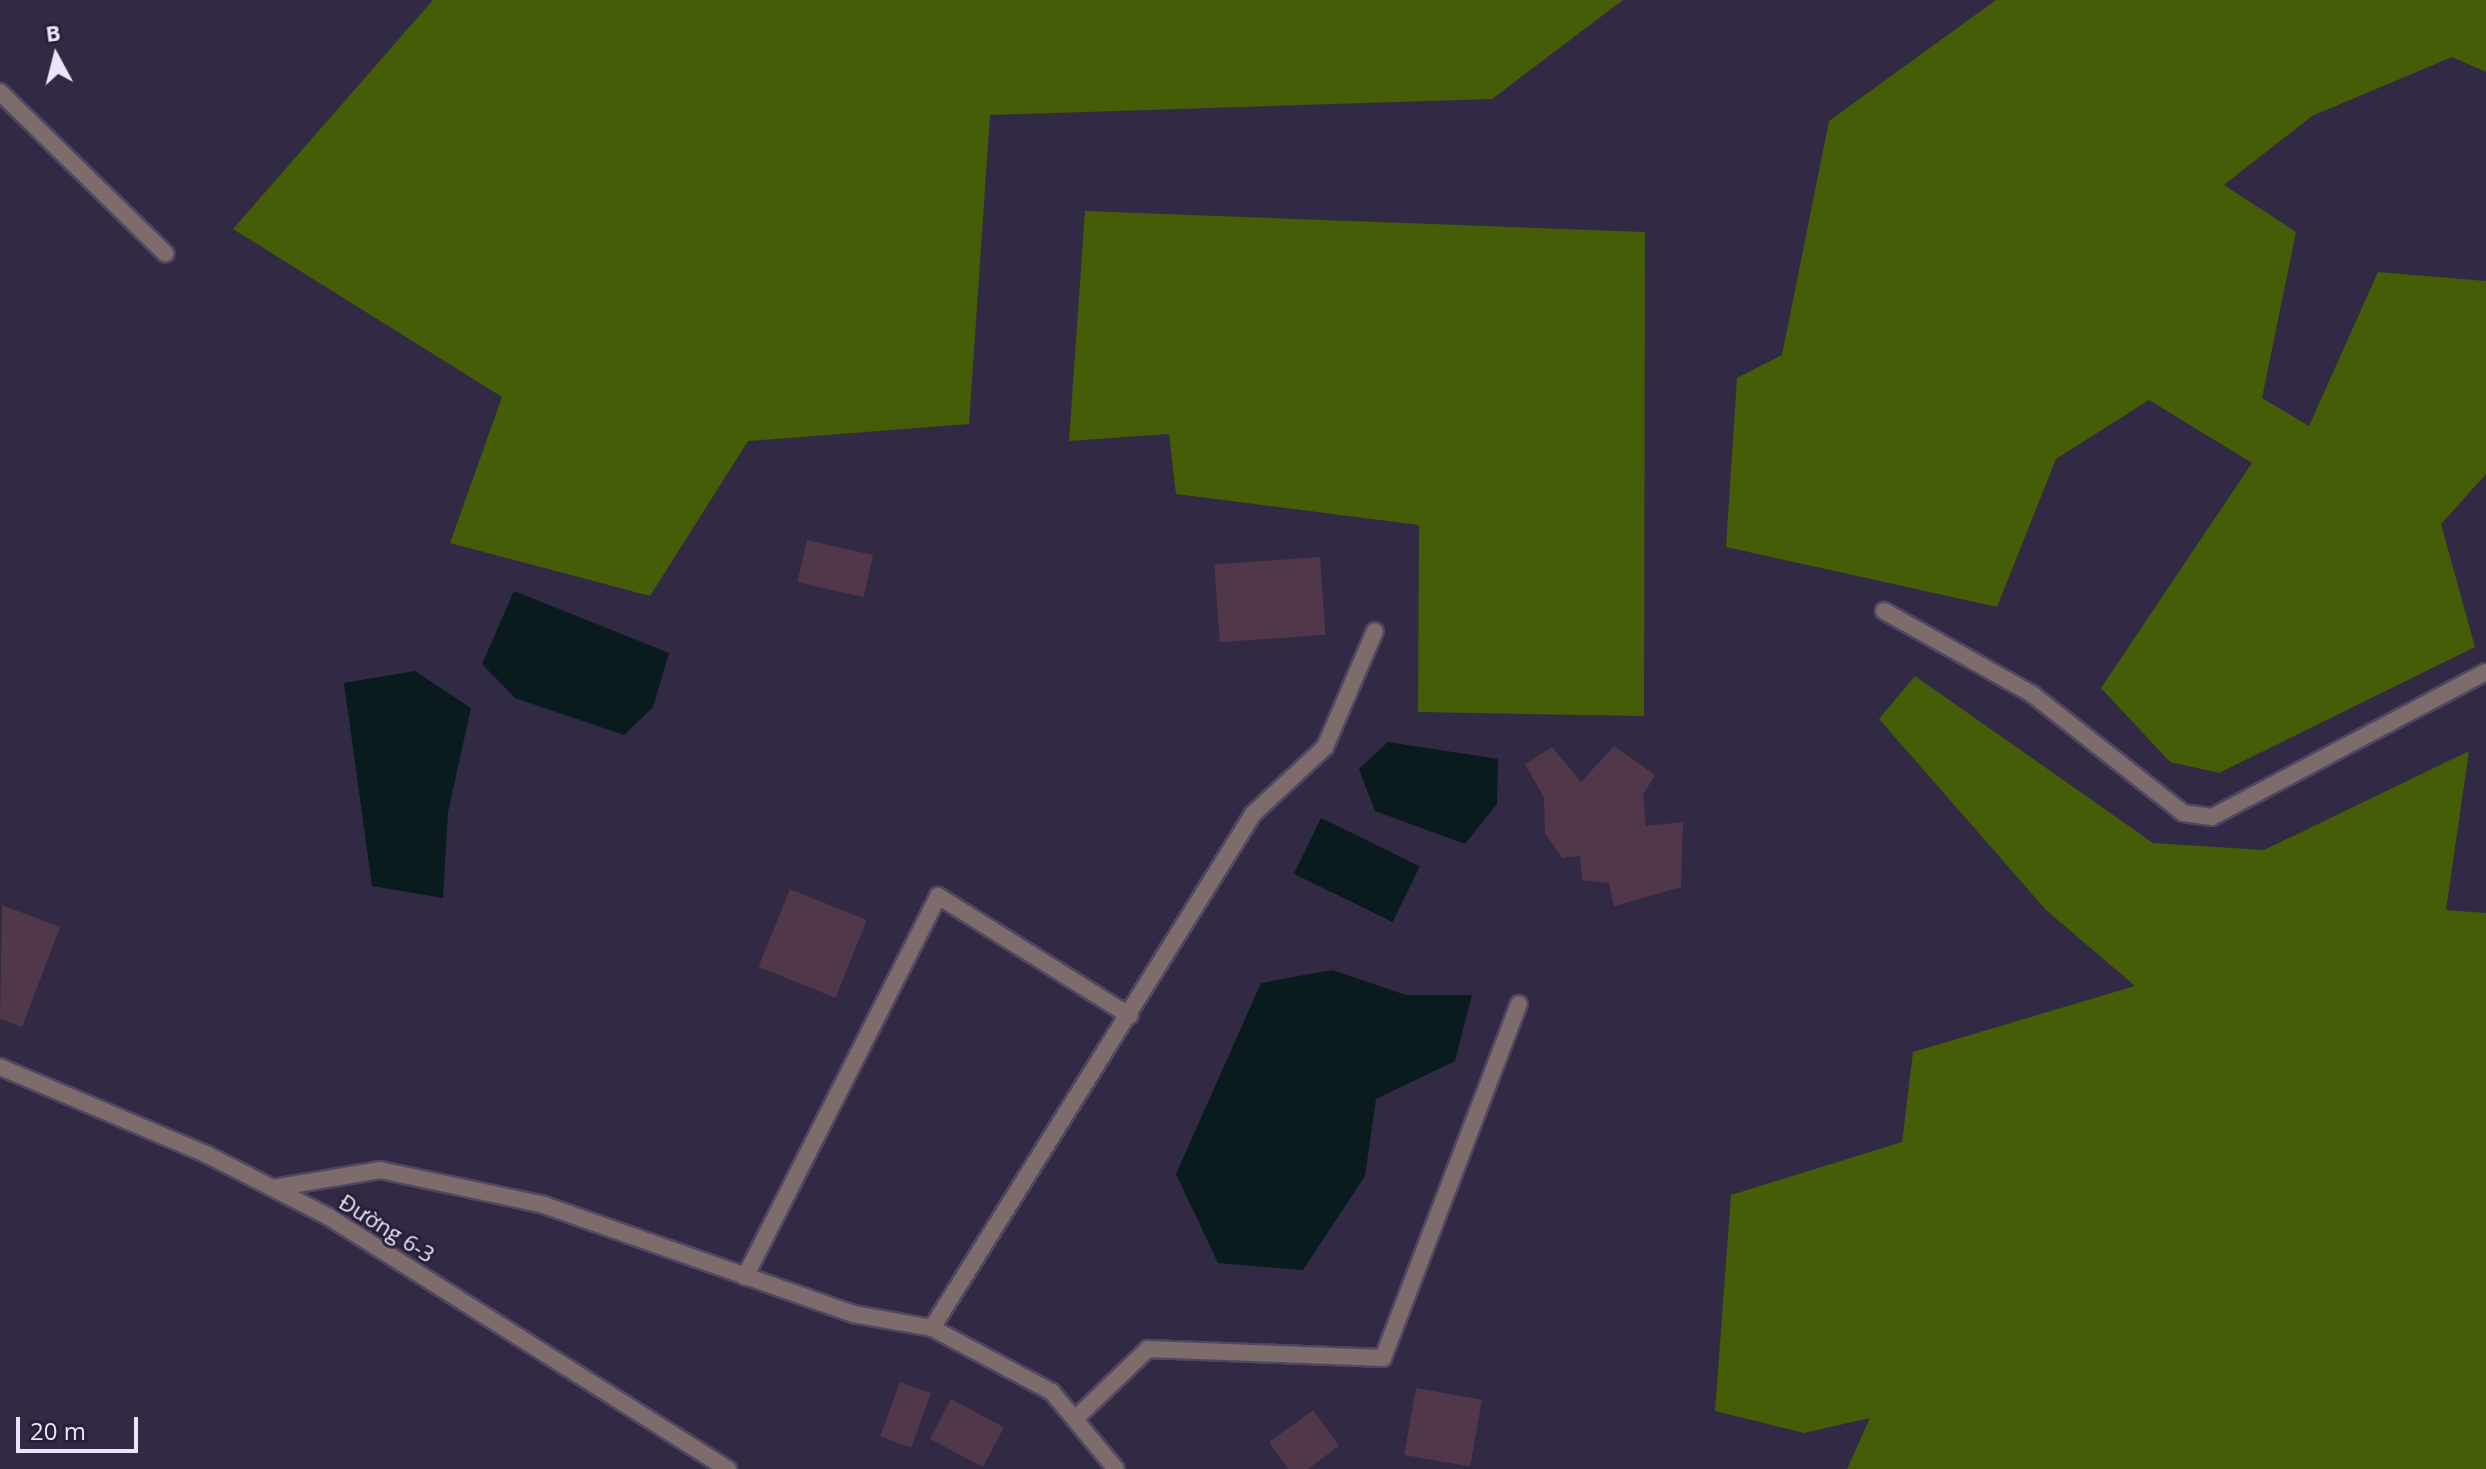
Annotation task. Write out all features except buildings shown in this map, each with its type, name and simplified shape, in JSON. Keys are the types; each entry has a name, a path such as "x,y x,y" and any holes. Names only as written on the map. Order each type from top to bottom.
{"street":[{"path":"0,92 165,253"},
{"path":"1884,611 2032,694 2183,813 2212,817 2486,672"},
{"path":"932,1328 1130,1016 1253,814 1325,747 1375,631"},
{"path":"745,1277 938,896 1130,1016"},
{"path":"1076,1418 1148,1349 1383,1358 1519,1004"},
{"name":"Đường 6-3","path":"0,1067 273,1188 728,1469"},
{"path":"273,1188 380,1170 544,1205 853,1314 932,1328 1052,1392 1116,1469"}],"green space":[{"path":"433,0 1623,0 1492,99 990,115 969,424 748,441 650,596 450,543 502,397 233,229"},
{"path":"1996,0 2486,0 2486,72 2452,57 2312,116 2224,185 2296,232 2262,398 2309,426 2378,272 2486,281 2486,474 2441,524 2475,647 2219,773 2170,762 2101,688 2252,463 2149,400 2056,459 1997,607 1726,547 1737,378 1782,355 1829,121"},
{"path":"1085,211 1645,232 1644,716 1418,712 1419,525 1176,494 1169,434 1069,441"},
{"path":"1915,676 2153,843 2264,850 2469,751 2446,910 2486,913 2486,1469 1847,1469 1870,1418 1804,1433 1715,1411 1731,1195 1902,1142 1913,1052 2135,986 2046,910 1879,719"}],"shaded area":[{"path":"514,591 669,653 653,707 624,735 515,698 482,664"},
{"path":"415,671 471,708 448,812 443,898 372,886 344,683"},
{"path":"1388,742 1498,759 1497,804 1465,844 1375,811 1359,769"},
{"path":"1321,818 1420,866 1393,922 1294,874"},
{"path":"1332,970 1406,995 1472,995 1455,1061 1376,1099 1365,1176 1303,1270 1218,1263 1176,1174 1261,983"}]}
